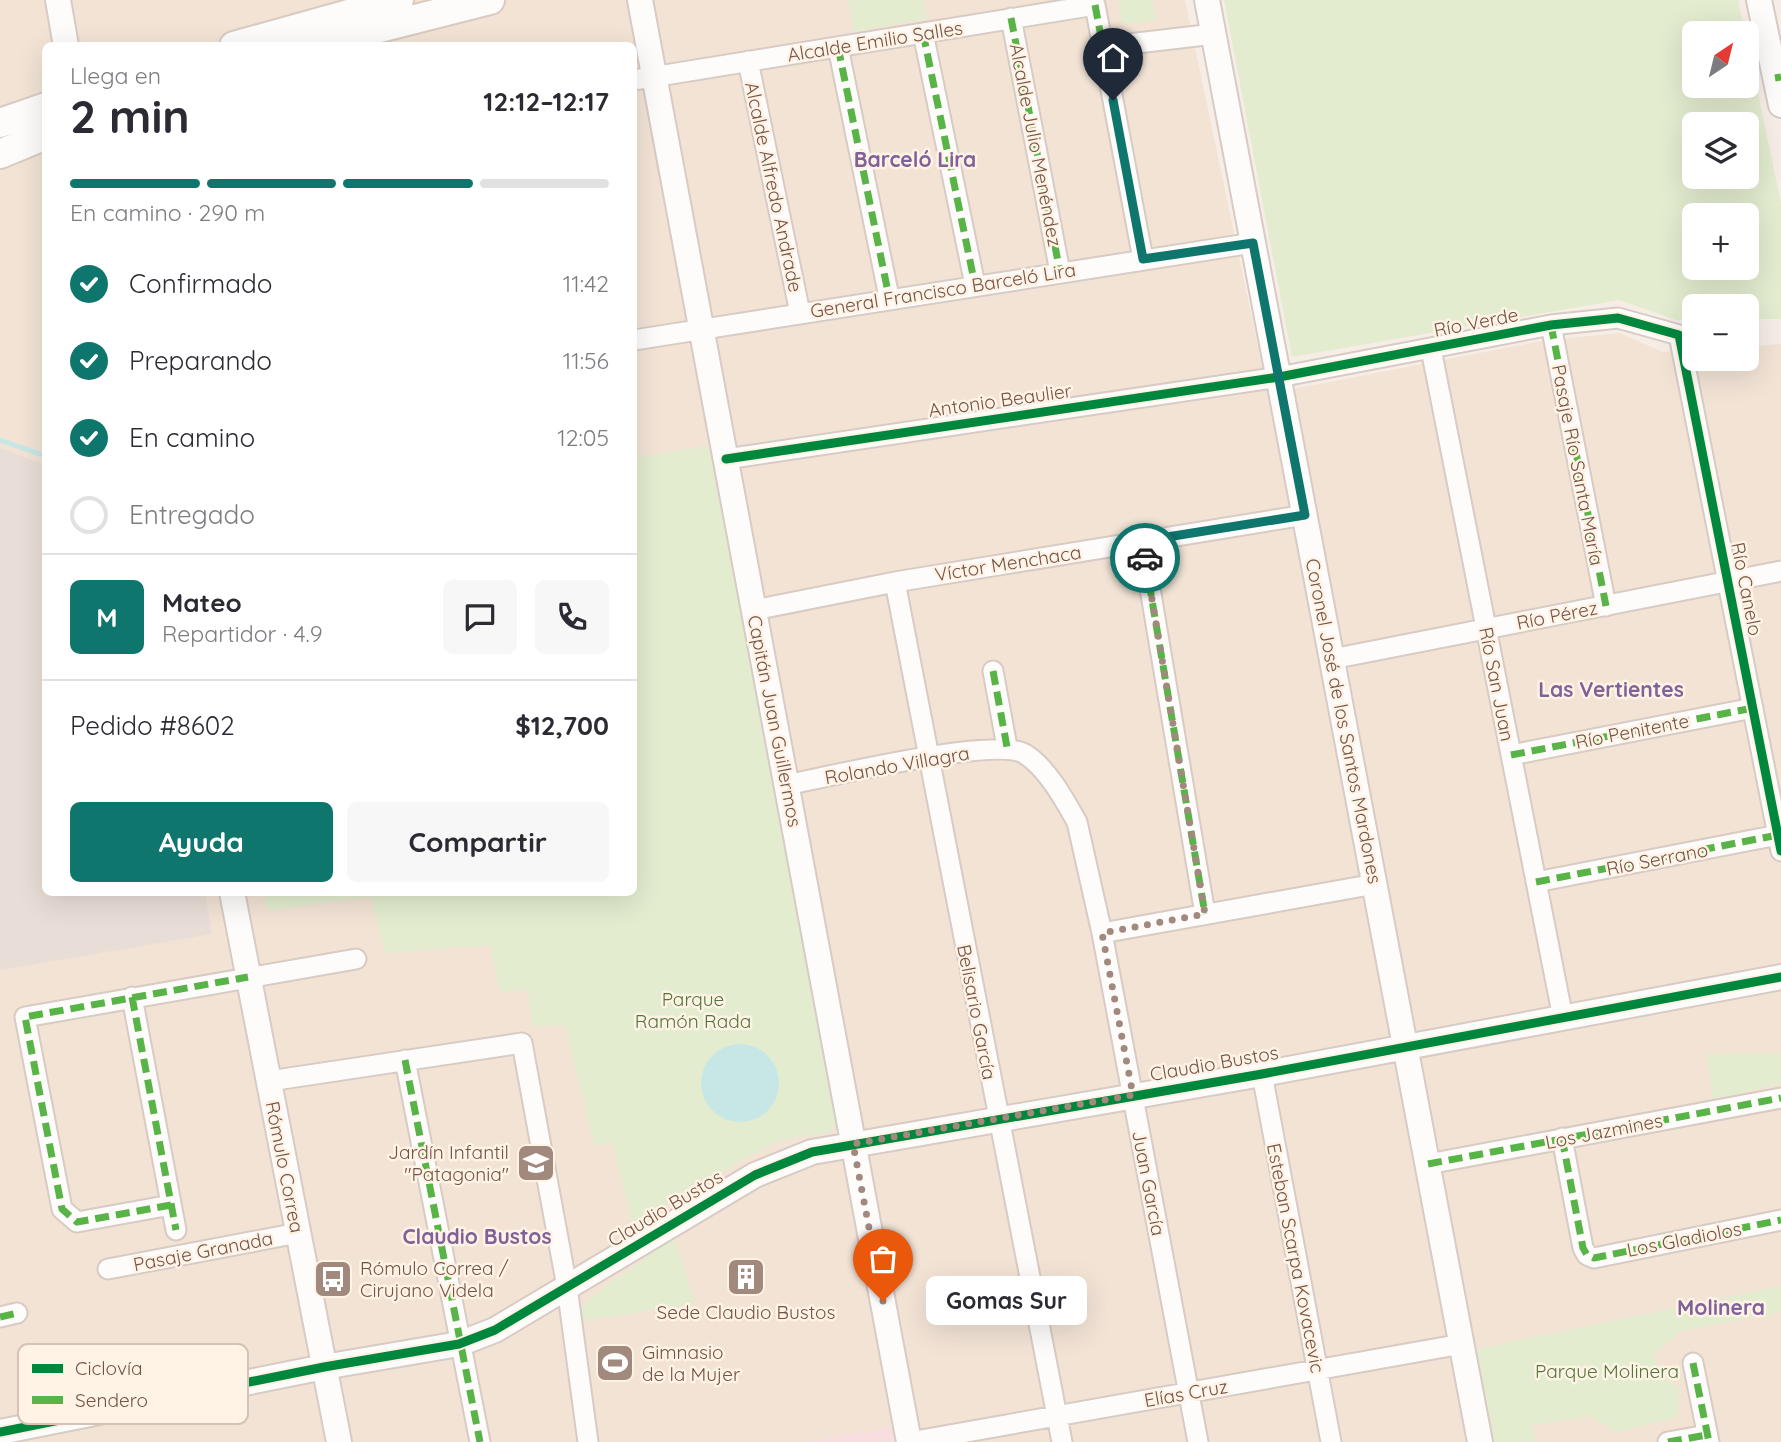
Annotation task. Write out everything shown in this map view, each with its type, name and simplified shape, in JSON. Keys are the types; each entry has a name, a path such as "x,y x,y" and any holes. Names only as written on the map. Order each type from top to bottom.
{"main road":[{"path":"248,42 399,0"},
{"path":"325,42 490,0"},
{"path":"0,123 42,108"},
{"path":"0,154 42,137"}],"street":[{"path":"58,0 65,42"},
{"name":"Capitán Juan Guillermos","path":"640,0 644,78 702,330 910,1442"},
{"name":"Coronel José de los Santos Mardones","path":"1207,0 1480,1442"},
{"path":"1759,0 1778,77 1781,105"},
{"name":"Alcalde Emilio Salles","path":"644,78 1096,5 1103,47"},
{"name":"Alcalde Julio Menéndez","path":"1011,19 1060,272"},
{"path":"923,33 975,285"},
{"path":"1143,259 1103,47 1214,34"},
{"path":"838,47 889,297"},
{"name":"Alcalde Alfredo Andrade","path":"748,61 800,313"},
{"name":"General Francisco Barceló Lira","path":"637,340 889,297 1253,243"},
{"name":"Río Verde","path":"1279,377 1551,325 1618,318 1679,335"},
{"name":"Pasaje Río Santa María","path":"1551,325 1606,606"},
{"name":"Río Canelo","path":"1679,335 1779,843"},
{"name":"Río San Juan","path":"1431,349 1563,1018"},
{"name":"Antonio Beaulier","path":"726,459 1279,377"},
{"name":"Víctor Menchaca","path":"754,610 895,582 1305,515"},
{"path":"1142,541 1205,914"},
{"name":"Río Pérez","path":"1332,659 1781,571"},
{"name":"Belisario García","path":"895,582 927,758 1062,1442"},
{"path":"993,671 1007,747"},
{"name":"Río Penitente","path":"1511,755 1753,708"},
{"name":"Rolando Villagra","path":"786,785 927,758 1007,747"},
{"name":"Juan García","path":"1007,747 1025,754 1042,771 1077,822 1102,933 1198,1442"},
{"name":"Río Serrano","path":"1536,882 1779,843"},
{"path":"1102,933 1375,884"},
{"name":"Rómulo Correa","path":"233,896 339,1442"},
{"path":"171,1205 78,1222 62,1209 24,1017 356,959"},
{"name":"Claudio Bustos","path":"248,1382 459,1344 495,1330 771,1167 812,1152 1262,1074 1781,977"},
{"path":"132,997 176,1230"},
{"path":"268,1081 522,1043 567,1287 588,1442"},
{"path":"405,1060 480,1442"},
{"name":"Esteban Scarpa Kovacevic","path":"1262,1074 1331,1442"},
{"name":"Los Jazmines","path":"1428,1164 1781,1098"},
{"name":"Los Gladiolos","path":"1562,1138 1583,1248 1587,1255 1594,1258 1781,1220"},
{"name":"Pasaje Granada","path":"108,1269 298,1233"},
{"name":"Elías Cruz","path":"910,1442 1462,1344"},
{"path":"1668,1442 1708,1438 1693,1363"},
{"name":"Claudio Bustos","path":"0,1432 40,1424"}],"shaded area":[{"path":"0,0 1185,0 1268,394 1547,340 1620,333 1663,352 1682,351 1682,371 1759,371 1759,346 1781,344 1781,1442 0,1442"},
{"path":"0,448 42,464 42,896 206,896 212,934 0,970"},
{"path":"892,1427 895,1442 807,1442"}],"green space":[{"path":"848,0 923,0 927,18 854,32"},
{"path":"1118,0 1153,0 1156,20 1122,25"},
{"path":"1224,0 1738,0 1742,21 1682,21 1682,98 1759,98 1781,203 1781,319 1759,319 1759,294 1682,294 1682,320 1619,300 1292,357"},
{"name":"Parque Ramón Rada","path":"714,445 838,1124 828,1133 782,1140 749,1156 632,1225 613,1143 594,1145 565,1025 532,1026 528,990 500,992 490,945 385,953 371,897 267,911 264,896 637,896 637,458"},
{"path":"1781,1053 1781,1084 1713,1099 1707,1054"},
{"path":"674,1237 695,1304 581,1321 580,1310 592,1296"},
{"name":"Parque Molinera","path":"1781,1286 1781,1312 1681,1331 1653,1355 1664,1379 1679,1387 1678,1417 1617,1432 1590,1416 1533,1425 1535,1442 1495,1442 1477,1349"}],"water":[{"path":"732,1044 748,1044 762,1050 773,1061 779,1075 779,1091 773,1105 762,1116 748,1122 732,1122 718,1116 707,1105 701,1091 701,1075 707,1061 718,1050"}],"waterway":[{"path":"0,440 42,455"}],"marked path":[{"path":"1095,5 1143,259"},
{"path":"1011,18 1060,272"},
{"path":"923,33 975,285"},
{"path":"838,47 889,297"},
{"path":"1775,78 1781,77"},
{"path":"1551,325 1606,606"},
{"path":"1142,541 1205,914"},
{"path":"993,671 1007,747"},
{"path":"1511,755 1753,708"},
{"path":"1536,882 1778,835"},
{"path":"171,1205 77,1222 62,1209 25,1017 248,977"},
{"path":"132,997 176,1230"},
{"path":"405,1060 480,1442"},
{"path":"1428,1164 1781,1098"},
{"path":"1562,1138 1583,1248 1587,1255 1594,1258 1781,1220"},
{"path":"0,1317 17,1313"},
{"path":"1693,1363 1709,1442"},
{"path":"1668,1442 1707,1435"}],"cycle path":[{"path":"726,459 1279,377 1551,325 1618,318 1679,335 1781,851"},
{"path":"248,1382 459,1344 495,1330 755,1175 812,1152 1262,1074 1781,977"},
{"path":"0,1432 40,1424"}],"way so far":[{"path":"883,1301 853,1144 1133,1095 1102,933 1205,914 1145,558"}],"place":[{"name":"Jardín Infantil \"Patagonia\"","path":"536,1163"},
{"name":"Sede Claudio Bustos","path":"746,1277"},
{"name":"Rómulo Correa / Cirujano Videla","path":"333,1279"},
{"name":"Gomas Sur","path":"883,1301"},
{"name":"Gimnasio de la Mujer","path":"615,1363"}],"district":[{"name":"Barceló Lira","path":"915,160"},
{"name":"Las Vertientes","path":"1611,690"},
{"name":"Claudio Bustos","path":"477,1237"},
{"name":"Molinera","path":"1721,1308"}],"route":[{"path":"1113,100 1143,259 1253,243 1305,515 1142,541 1145,558"}]}
